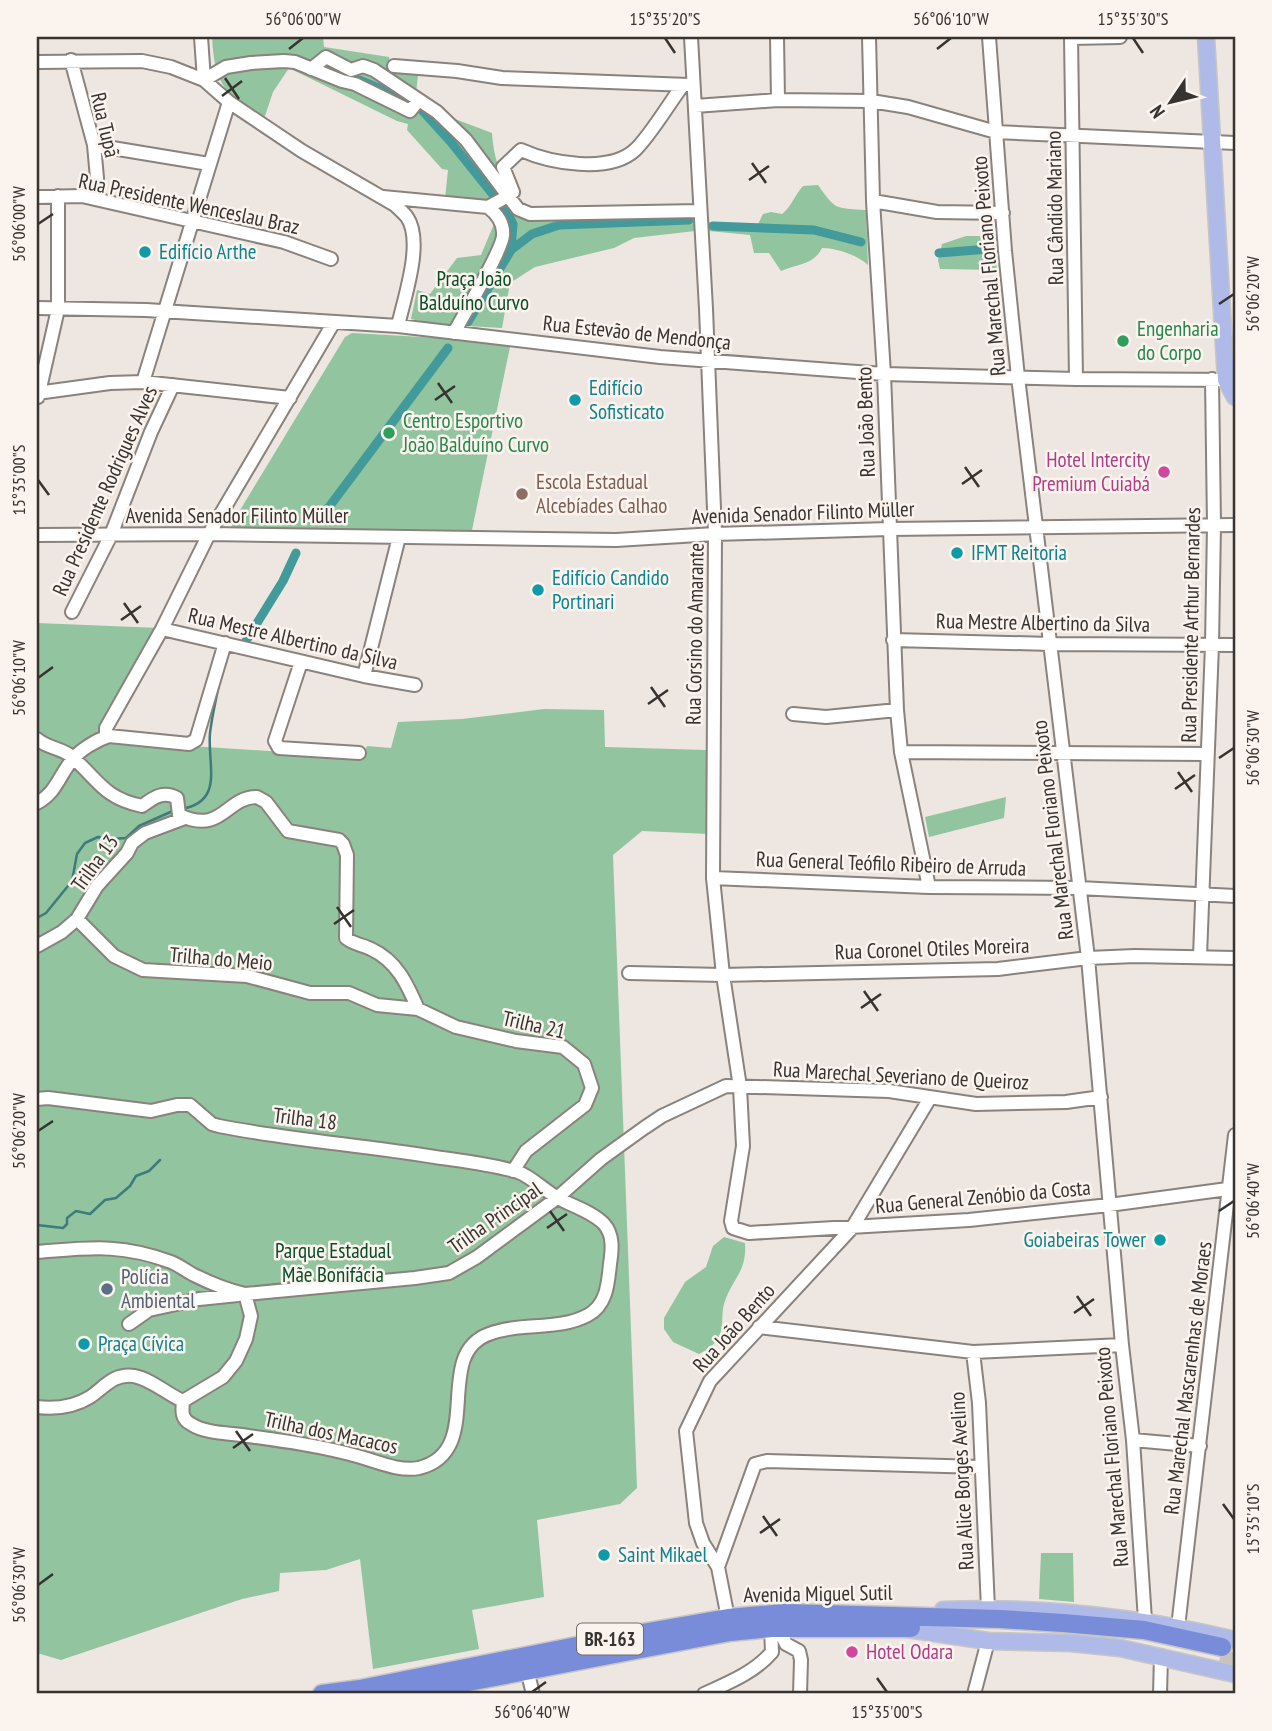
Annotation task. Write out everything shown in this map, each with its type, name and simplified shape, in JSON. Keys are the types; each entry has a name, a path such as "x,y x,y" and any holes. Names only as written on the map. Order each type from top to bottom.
{"highway":[{"name":"Avenida Miguel Sutil","path":"322,1694 728,1618 785,1613 901,1622"},
{"name":"Avenida Miguel Sutil","path":"405,1694 730,1632 778,1634 901,1622"},
{"name":"BR-163","path":"901,1622 1001,1627 1226,1648"}],"main road":[{"path":"1206,37 1224,380 1235,397"},
{"name":"Avenida Miguel Sutil","path":"901,1622 944,1610 1072,1612 1145,1620 1178,1627 1226,1648"},
{"name":"Avenida Miguel Sutil","path":"901,1622 988,1641 1071,1643 1120,1648 1235,1674"}],"street":[{"path":"201,37 204,80"},
{"name":"Rua Corsino do Amarante","path":"691,37 688,85 695,106 715,534 713,878 723,975 740,1087 743,1146 731,1221 733,1228"},
{"path":"777,37 778,100"},
{"name":"Rua João Bento","path":"869,37 873,201 884,374 897,710 901,752 929,887"},
{"name":"Rua Marechal Floriano Peixoto","path":"989,37 1018,377 1088,958 1122,1345 1133,1440 1145,1620"},
{"path":"1071,38 1119,37"},
{"name":"Rua Cândido Mariano","path":"1071,38 1076,379"},
{"path":"311,69 326,57 351,69 363,66 374,70 414,106"},
{"name":"Rua Tupã","path":"71,60 94,145 97,178 95,199"},
{"path":"37,62 142,61 171,67 204,80 229,102 302,150 395,205 408,218 414,236 413,259 398,326"},
{"path":"204,80 226,67 284,61 437,112 466,140 496,204 502,225 502,242 454,333"},
{"path":"394,66 502,78 688,85"},
{"path":"395,205 496,204 513,192 503,167 522,150 538,158 571,163 604,163 623,158 635,150 688,85"},
{"path":"695,106 778,100 872,101 908,107 996,132 1235,143"},
{"name":"Rua Presidente Rodrigues Alves","path":"143,382 229,102"},
{"path":"94,145 209,164"},
{"path":"58,196 58,309 38,396 110,383 143,382 290,398"},
{"path":"380,196 496,204 530,214 700,211"},
{"name":"Rua Presidente Wenceslau Braz","path":"37,197 95,199 284,242 331,259"},
{"path":"873,201 937,212 1003,213"},
{"name":"Rua Estevão de Mendonça","path":"37,308 165,311 398,326 660,357 884,374 1224,380"},
{"path":"109,736 106,728 162,629 209,534 334,322"},
{"name":"Rua Presidente Arthur Bernardes","path":"1199,956 1212,645 1214,525 1224,380"},
{"name":"Rua Presidente Rodrigues Alves","path":"72,612 111,535 151,432 173,385"},
{"name":"Avenida Senador Filinto Müller","path":"37,535 209,534 616,540 890,529 1235,525"},
{"path":"364,676 399,537"},
{"name":"Rua Mestre Albertino da Silva","path":"162,629 364,676 415,685"},
{"name":"Rua Mestre Albertino da Silva","path":"893,640 1235,645"},
{"path":"37,803 51,794 73,758 96,740 109,736 189,744 196,740 225,643"},
{"path":"301,662 275,741 276,745 279,748 359,753"},
{"path":"793,714 826,716 897,710"},
{"path":"37,739 45,746 68,754 103,789 122,802 142,806 159,795 171,795 177,799 181,813 205,822 216,819 243,800 257,797 266,802 288,831 326,837 343,844 347,855 346,938 372,949 399,970 418,1009"},
{"path":"901,752 1207,754"},
{"name":"Trilha 13","path":"77,919 97,886 127,853 132,843 181,813"},
{"name":"Rua General Teófilo Ribeiro de Arruda","path":"713,878 929,887 1079,888 1235,897"},
{"path":"37,946 62,932 77,919"},
{"name":"Trilha do Meio","path":"77,919 114,956 142,970 247,976 310,993 349,993 377,1005 418,1009"},
{"name":"Rua Coronel Otiles Moreira","path":"629,973 723,975 998,969 1088,958 1235,958"},
{"name":"Trilha 21","path":"418,1009 456,1027 516,1041 563,1047 584,1064 592,1088 585,1105 526,1152 513,1171"},
{"name":"Rua Marechal Severiano de Queiroz","path":"629,1139 662,1116 719,1088 730,1086 889,1091 976,1104 1066,1102 1101,1097"},
{"name":"Rua João Bento","path":"728,1618 718,1567 703,1543 696,1523 686,1431 710,1381 852,1228 930,1098"},
{"name":"Trilha 18","path":"43,1099 151,1111 190,1105 212,1124 219,1126 398,1151 521,1173 557,1198"},
{"name":"Rua Marechal Mascarenhas de Moraes","path":"1178,1627 1232,1188 1235,1135"},
{"name":"Trilha Principal","path":"37,1252 114,1247 133,1250 174,1263 230,1291 245,1294 449,1273 477,1257 557,1198 629,1139"},
{"name":"Rua General Zenóbio da Costa","path":"733,1228 750,1233 969,1220 1232,1188"},
{"name":"Trilha dos Macacos","path":"183,1401 182,1414 192,1426 320,1446 408,1469 431,1463 443,1454 457,1424 460,1372 472,1344 493,1332 585,1317 601,1305 611,1264 610,1235 604,1224 557,1198"},
{"path":"37,1407 56,1409 90,1397 102,1386 130,1375 142,1378 183,1401 223,1377 236,1361 246,1339 251,1316 245,1294 199,1299 149,1310 129,1324"},
{"path":"759,1327 973,1352 1122,1345"},
{"name":"Rua Alice Borges Avelino","path":"973,1352 979,1403 988,1609"},
{"path":"1133,1440 1200,1446"},
{"path":"718,1567 755,1464 767,1461 981,1467"},
{"path":"704,1694 734,1680 764,1661 772,1652 778,1634"},
{"path":"772,1652 778,1634"},
{"path":"778,1634 799,1651 800,1694"},
{"path":"974,1694 988,1641"},
{"path":"1160,1656 1160,1694"},
{"path":"527,1670 533,1694"}],"green space":[{"name":"Praça João Balduíno Curvo","path":"212,37 323,37 324,47 389,57 391,73 418,75 416,94 441,105 455,119 492,133 495,156 503,176 529,211 692,205 695,231 634,238 614,248 535,267 510,283 502,328 433,324 411,319 417,290 430,294 457,258 481,255 494,224 484,202 445,199 448,170 442,169 407,130 408,124 289,68 273,92 264,119 224,86 216,67"},
{"path":"818,185 837,206 866,210 868,265 846,253 822,248 810,261 781,271 769,253 754,253 750,235 709,231 709,222 757,226 763,214 782,214 803,186"},
{"path":"966,236 993,236 997,270 940,269 938,260 942,244"},
{"name":"Centro Esportivo João Balduíno Curvo","path":"352,333 511,342 472,530 236,529 231,525 345,337"},
{"name":"Parque Estadual Mãe Bonifácia","path":"37,623 159,628 97,740 363,757 367,746 391,748 398,722 462,719 544,709 604,710 605,747 706,750 709,834 642,831 613,855 637,1488 620,1504 537,1520 544,1597 472,1610 479,1649 373,1669 360,1559 326,1570 280,1573 279,1591 242,1599 61,1660 37,1653"},
{"path":"1006,797 1004,818 929,837 925,817"},
{"path":"724,1237 745,1243 744,1262 727,1295 719,1336 713,1345 699,1354 673,1342 664,1329 664,1318 685,1282 706,1267 713,1246"},
{"path":"1041,1553 1073,1553 1074,1602 1039,1599"}],"waterway":[{"path":"359,80 420,108 450,141 507,212 513,224 511,250"},
{"path":"468,322 511,250 532,234 559,225 689,220"},
{"path":"713,226 814,230 861,242"},
{"path":"939,253 988,249"},
{"path":"323,515 448,348"},
{"path":"246,641 283,581 296,553"},
{"path":"181,809 204,799 209,790 210,733 219,684"},
{"path":"37,918 46,913 72,881 77,854 85,843 98,837 126,838 139,826 175,810"},
{"path":"37,1225 63,1228 67,1224 67,1218 76,1211 90,1214 105,1200 116,1198 130,1186 136,1176 149,1171 160,1160"}],"tunnel":[{"path":"1220,1658 1235,1662"}],"place":[{"name":"Edifício Arthe","path":"145,252"},
{"name":"Engenharia do Corpo","path":"1123,341"},
{"name":"Edifício Sofisticato","path":"575,400"},
{"name":"Centro Esportivo João Balduíno Curvo","path":"389,433"},
{"name":"Hotel Intercity Premium Cuiabá","path":"1164,472"},
{"name":"Escola Estadual Alcebíades Calhao","path":"522,494"},
{"name":"IFMT Reitoria","path":"957,553"},
{"name":"Edifício Candido Portinari","path":"538,590"},
{"name":"Goiabeiras Tower","path":"1160,1240"},
{"name":"Polícia Ambiental","path":"107,1289"},
{"name":"Praça Cívica","path":"84,1344"},
{"name":"Saint Mikael","path":"604,1555"},
{"name":"Hotel Odara","path":"852,1652"}]}
